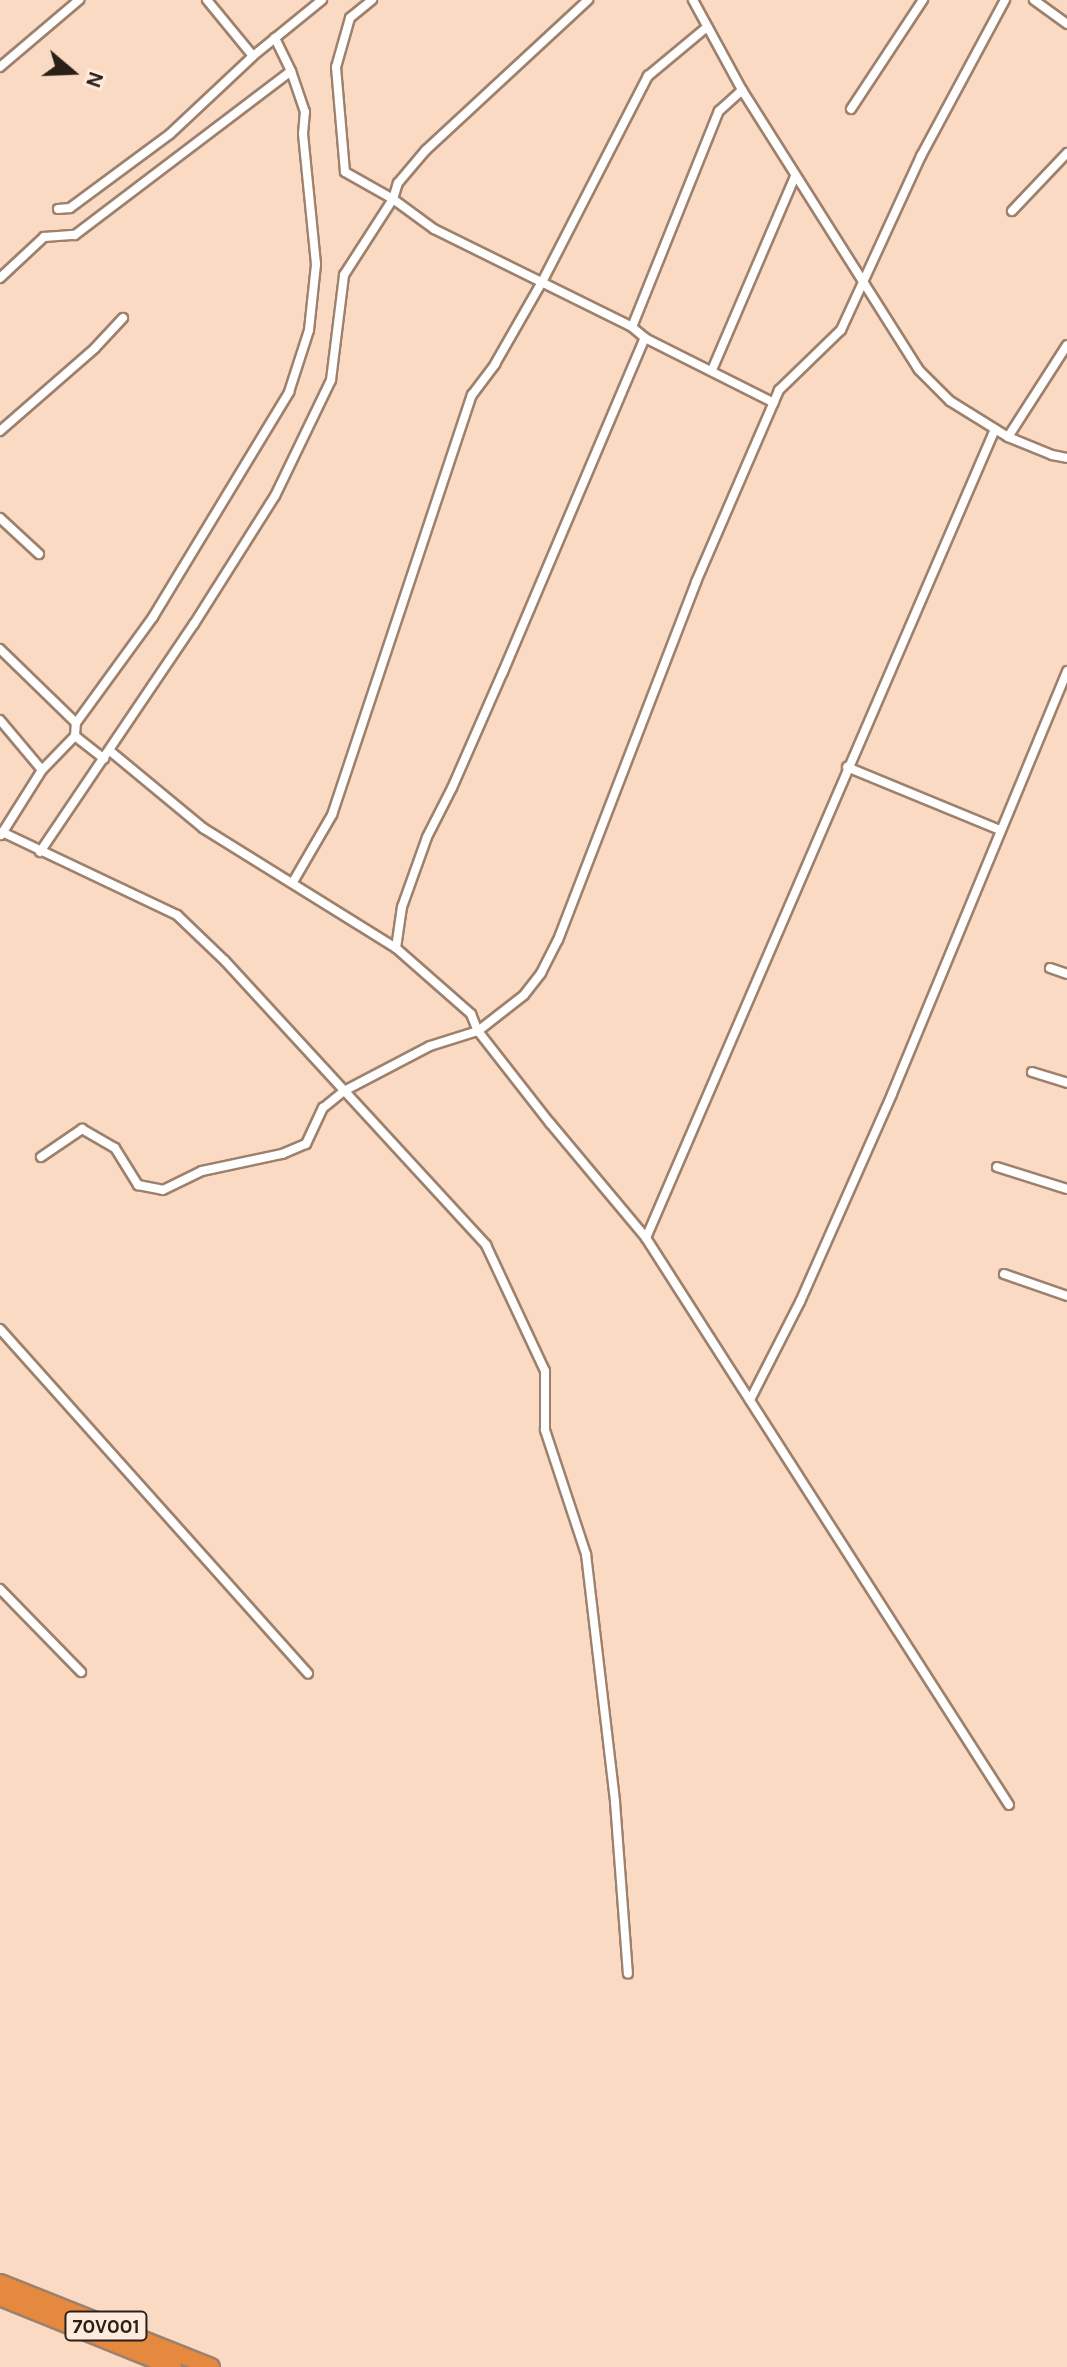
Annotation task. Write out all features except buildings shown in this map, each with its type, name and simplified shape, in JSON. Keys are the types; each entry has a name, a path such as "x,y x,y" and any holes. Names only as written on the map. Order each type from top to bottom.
{"highway":[{"name":"70V001","path":"0,2283 211,2367"},
{"name":"70V001","path":"0,2297 173,2367"}],"street":[{"path":"0,67 79,0"},
{"path":"207,0 253,56"},
{"path":"58,209 70,208 170,134 253,56 322,0"},
{"path":"372,0 350,18 336,67 340,150 345,172 393,199 434,229 632,327 645,338 774,403"},
{"path":"40,852 107,755 281,484 331,380 344,275 393,199 398,183 426,150 588,0"},
{"path":"693,0 742,90 919,370 950,401 1008,437 1067,458"},
{"path":"851,109 923,0"},
{"path":"41,1157 82,1129 115,1148 138,1185 163,1190 202,1171 282,1154 306,1144 323,1108 344,1091 373,1073 430,1046 478,1031 524,995 541,973 558,940 696,582 779,390 841,330 921,156 1005,0"},
{"path":"1034,0 1067,24"},
{"path":"293,882 332,815 472,395 495,364 542,282 648,76 707,27"},
{"path":"275,38 291,71 305,112 303,134 316,264 309,330 289,392 153,617 76,723 75,736 42,770 1,834 177,915 225,961 486,1245 545,1371 545,1430 586,1554 615,1802 628,1974"},
{"path":"0,278 44,237 75,235 291,71"},
{"path":"632,327 719,111 742,90"},
{"path":"1012,211 1067,153"},
{"path":"712,370 795,176"},
{"path":"0,431 95,348 123,318"},
{"path":"396,948 402,907 427,837 497,687 645,338"},
{"path":"1008,437 1067,345"},
{"path":"646,1238 995,429"},
{"path":"0,518 39,554"},
{"path":"0,649 76,723"},
{"path":"750,1400 800,1302 886,1108 1067,671"},
{"path":"0,720 42,770"},
{"path":"75,736 107,755 203,828 396,948 471,1014 478,1031 646,1238 1009,1805"},
{"path":"847,767 1000,830"},
{"path":"1050,968 1067,974"},
{"path":"1032,1072 1067,1083"},
{"path":"997,1167 1067,1189"},
{"path":"1004,1274 1067,1296"},
{"path":"0,1329 308,1674"},
{"path":"0,1589 81,1672"}]}
